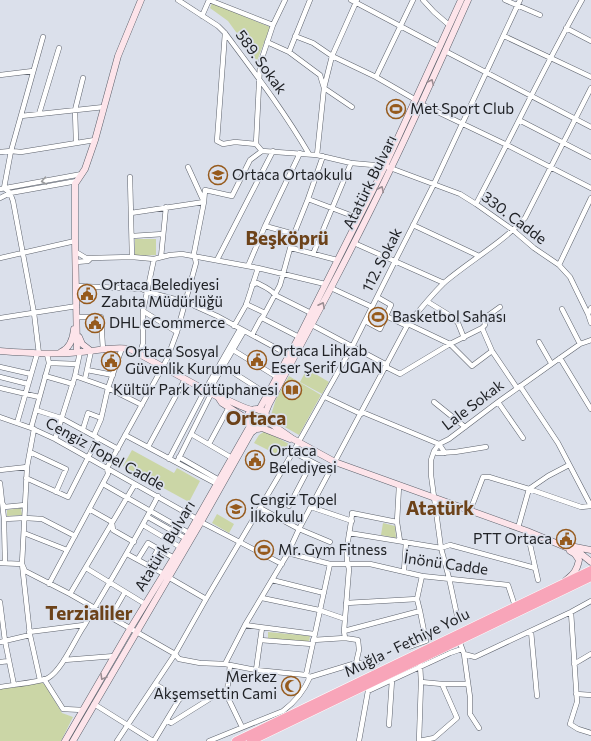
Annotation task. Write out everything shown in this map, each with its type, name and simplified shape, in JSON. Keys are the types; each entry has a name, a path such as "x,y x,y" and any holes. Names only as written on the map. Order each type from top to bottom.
{"highway":[{"name":"Muğla - Fethiye Yolu","path":"236,741 591,570"},
{"name":"Muğla - Fethiye Yolu","path":"250,741 419,663 459,640 591,577"}],"main road":[{"path":"78,352 75,184 85,169 95,140 118,56 141,0"},
{"name":"Atatürk Bulvarı","path":"442,49 449,25 461,0"},
{"name":"Atatürk Bulvarı","path":"261,413 269,404 354,243 442,49 468,0"},
{"name":"Atatürk Bulvarı","path":"261,413 268,394 299,337 358,218 388,167"},
{"path":"77,318 79,338 82,344 91,351"},
{"path":"58,353 69,346 73,338 77,318"},
{"path":"0,351 47,354 122,348 130,349 218,397 224,398 244,408 261,413 270,424 296,441 335,462 526,531 580,553 591,562"},
{"path":"218,397 222,403 247,419 250,426 296,441"},
{"path":"247,419 249,414 261,413"},
{"path":"259,428 266,424 261,413"},
{"name":"Atatürk Bulvarı","path":"65,741 115,656 133,631 145,604 166,575 180,547 199,520 218,482 250,426"},
{"name":"Atatürk Bulvarı","path":"73,741 133,631 166,575 247,440 252,433 259,428"},
{"path":"560,545 591,550"},
{"path":"560,545 575,554 579,560 577,569 562,583"},
{"path":"576,548 591,553"}],"street":[{"name":"589. Sokak","path":"178,0 218,26 225,33 259,78 296,132 309,154"},
{"path":"202,16 209,0 273,26"},
{"path":"49,584 90,510 108,474 107,468 163,366 177,332 196,264 196,256 194,253 205,190 232,196 250,160 262,151 256,144 260,64 284,0"},
{"path":"289,52 310,0"},
{"path":"351,0 357,1 442,49 591,127"},
{"path":"376,78 413,0"},
{"path":"423,0 449,25"},
{"path":"505,0 540,16"},
{"name":"112. Sokak","path":"117,741 127,724 176,654 206,599 293,452 296,441 324,397 352,347 377,298 394,260 434,184 520,0"},
{"path":"476,204 507,145 530,96 582,0"},
{"path":"317,155 324,88 332,56 357,1"},
{"path":"566,28 591,41"},
{"path":"225,33 216,141 223,144 235,142 256,144"},
{"path":"295,36 313,43 332,56 419,102 591,188"},
{"path":"504,36 591,77"},
{"path":"2,189 11,151 43,37"},
{"path":"267,42 289,52 320,75 324,88 352,107"},
{"path":"39,114 59,48"},
{"path":"0,75 33,71"},
{"path":"76,142 75,110 83,78"},
{"path":"242,727 228,700 228,665 245,625 288,553 299,529 408,325 444,283 513,230 525,218 591,88"},
{"path":"21,116 104,106"},
{"path":"519,120 591,157"},
{"path":"0,152 20,152 95,140"},
{"name":"330. Cadde","path":"262,151 317,155 351,163 388,167 460,194 513,230 534,248 559,265 570,277 591,323"},
{"path":"217,260 273,151"},
{"path":"248,266 265,226 300,153"},
{"path":"252,335 280,285 294,234 323,156"},
{"path":"313,254 351,163"},
{"path":"188,167 204,202"},
{"path":"2,189 82,174"},
{"path":"130,177 132,257"},
{"path":"0,198 10,193 77,181"},
{"path":"2,189 10,193 13,201 34,313 38,354 17,423"},
{"path":"559,265 591,198"},
{"path":"308,199 358,218"},
{"path":"131,214 166,207 204,202"},
{"path":"161,257 166,207"},
{"path":"413,225 479,256"},
{"path":"265,226 294,234"},
{"path":"132,236 163,234"},
{"path":"0,258 75,242"},
{"path":"354,243 444,283"},
{"path":"291,248 337,260"},
{"path":"76,252 86,258 132,257 154,259 170,254 182,254 258,268 325,284"},
{"path":"76,262 88,261 92,258"},
{"path":"140,354 143,342 143,311 154,259"},
{"path":"234,326 246,304 258,268"},
{"path":"252,285 257,283 273,291 275,295 311,313"},
{"path":"77,286 142,289 186,302 217,316 289,355"},
{"path":"331,288 372,307"},
{"path":"365,321 380,328 391,305 377,298"},
{"path":"428,302 454,318 458,323 464,338"},
{"path":"246,304 265,313"},
{"path":"0,318 77,306"},
{"path":"312,325 400,374 450,344 482,328 486,317 500,307"},
{"path":"562,308 580,344"},
{"path":"588,314 591,308"},
{"path":"143,311 177,332"},
{"path":"386,316 450,344 472,366 492,350"},
{"path":"77,318 100,317 103,350"},
{"path":"262,318 299,337"},
{"path":"470,511 483,477 490,477 581,507 591,506 558,444 492,350 482,328"},
{"path":"218,397 215,392 214,382 233,350 242,330"},
{"path":"169,459 242,330"},
{"name":"Lale Sokak","path":"324,397 439,444 449,439 551,363 580,344 591,340"},
{"path":"539,342 551,363"},
{"path":"98,438 94,435 101,418 108,388 122,348"},
{"path":"233,350 277,377"},
{"path":"85,379 91,351"},
{"path":"55,439 73,384 78,352"},
{"path":"47,354 49,363 32,428 26,478 22,564 29,634 42,680 63,709 84,710"},
{"path":"560,358 591,409"},
{"path":"49,363 77,364"},
{"path":"223,366 268,394"},
{"path":"0,367 31,374"},
{"path":"87,370 113,375"},
{"path":"45,376 73,384"},
{"path":"75,376 108,388 142,405"},
{"path":"0,378 28,384"},
{"path":"148,447 186,379"},
{"path":"177,462 191,434 208,391 215,386"},
{"path":"0,388 39,397"},
{"path":"434,402 465,427"},
{"path":"498,402 523,438"},
{"path":"209,444 228,407"},
{"path":"36,410 61,418 118,449"},
{"path":"82,429 88,413 101,418"},
{"name":"Cengiz Topel Cadde","path":"0,417 32,428 55,439 199,520"},
{"path":"191,434 232,458"},
{"path":"125,435 169,459 218,482"},
{"path":"26,478 68,497 98,438"},
{"path":"444,453 439,444 434,451 431,460 434,498 441,548 458,620"},
{"path":"434,451 437,453 444,453 486,447"},
{"path":"30,452 66,469 56,492"},
{"path":"293,452 330,471"},
{"path":"179,457 205,475"},
{"path":"289,506 312,462"},
{"path":"518,528 529,490 548,476 569,465"},
{"path":"0,470 27,467"},
{"path":"0,482 4,519 3,563 22,564"},
{"path":"103,484 150,511 187,536"},
{"path":"70,594 135,484"},
{"path":"399,486 397,522 400,541"},
{"path":"0,687 42,680 53,674 64,660 127,554 158,496"},
{"path":"1,502 4,507 25,505"},
{"path":"260,508 299,529 330,542"},
{"path":"311,508 352,521"},
{"path":"90,510 112,522"},
{"path":"345,638 344,631 349,569 347,564 352,513 397,522"},
{"path":"148,517 187,536"},
{"path":"4,519 42,519 75,536"},
{"path":"199,520 239,543 282,564"},
{"path":"112,522 113,530 134,542"},
{"path":"143,525 180,547"},
{"path":"526,531 538,580"},
{"path":"24,533 67,550"},
{"path":"349,533 441,548 450,545 534,568"},
{"path":"138,559 149,542 174,558"},
{"path":"404,571 406,542"},
{"path":"149,565 158,549"},
{"name":"İnönü Cadde","path":"288,553 330,564 370,564 422,576 508,585 515,606"},
{"path":"127,554 149,565 206,599"},
{"path":"22,564 25,571 70,594 176,654 178,659 308,676 356,664 376,662"},
{"path":"210,741 282,711 292,704 306,686 312,642 330,564"},
{"path":"86,568 145,604"},
{"path":"409,647 426,641 417,599 422,576"},
{"path":"272,580 324,593"},
{"path":"110,618 125,592"},
{"path":"262,598 319,610 345,619"},
{"path":"346,603 417,599"},
{"path":"359,741 368,691 392,680 419,663 463,652 475,657 571,612 591,601"},
{"path":"0,602 2,641 9,661 14,684"},
{"path":"344,631 420,611"},
{"path":"571,612 577,702 570,724 591,732"},
{"path":"2,641 29,634 84,625"},
{"path":"245,625 314,634"},
{"path":"256,670 262,628"},
{"path":"531,631 537,696"},
{"path":"260,640 312,642 345,638 358,640 359,650 356,664"},
{"path":"459,640 463,652 468,684 470,714 480,728"},
{"path":"574,664 591,654"},
{"path":"64,660 115,656"},
{"path":"0,662 9,661"},
{"path":"419,663 421,682 419,741 434,738 457,718 442,684"},
{"path":"389,725 392,680"},
{"path":"421,682 468,684"},
{"path":"155,684 180,699"},
{"path":"94,704 153,741 183,693 208,692 211,698"},
{"path":"167,720 171,723 211,698 227,692"},
{"path":"576,694 591,695"}],"green space":[{"path":"212,3 270,27 257,61 228,21 210,8"},
{"path":"135,239 156,239 156,255 135,256"},
{"name":"Basketbol Sahası","path":"377,308 385,312 378,325 370,321"},
{"path":"307,369 329,382 322,394 300,382"},
{"path":"289,376 321,395 299,435 276,422 271,415 276,399"},
{"path":"260,412 263,413 263,423 256,424 253,423 252,416 253,413"},
{"path":"265,431 289,444 282,457 254,443 259,435"},
{"path":"132,450 174,473 177,468 200,481 189,502 123,466"},
{"path":"21,508 22,515 7,516 7,510"},
{"path":"217,514 234,524 229,533 212,523"},
{"path":"383,523 395,526 396,538 381,535"},
{"path":"268,632 310,636 309,643 268,638"},
{"path":"38,680 45,685 62,713 73,717 61,741 0,741 0,689"}],"place":[{"name":"Met Sport Club","path":"396,109"},
{"name":"Ortaca Ortaokulu","path":"218,175"},
{"name":"Ortaca Belediyesi Zabıta Müdürlüğü","path":"87,294"},
{"name":"Basketbol Sahası","path":"378,317"},
{"name":"DHL eCommerce","path":"95,323"},
{"name":"Ortaca Lihkab Eser Şerif UGAN","path":"257,360"},
{"name":"Ortaca Sosyal Güvenlik Kurumu","path":"111,361"},
{"name":"Kültür Park Kütüphanesi","path":"292,390"},
{"name":"Ortaca Belediyesi","path":"255,460"},
{"name":"Cengiz Topel İlkokulu","path":"236,509"},
{"name":"PTT Ortaca","path":"566,539"},
{"name":"Mr. Gym Fitness","path":"264,550"},
{"name":"Merkez Akşemsettin Cami","path":"291,686"}],"district":[{"name":"Beşköprü","path":"287,238"},
{"name":"Ortaca","path":"256,418"},
{"name":"Atatürk","path":"440,508"},
{"name":"Terzialiler","path":"89,613"}]}
